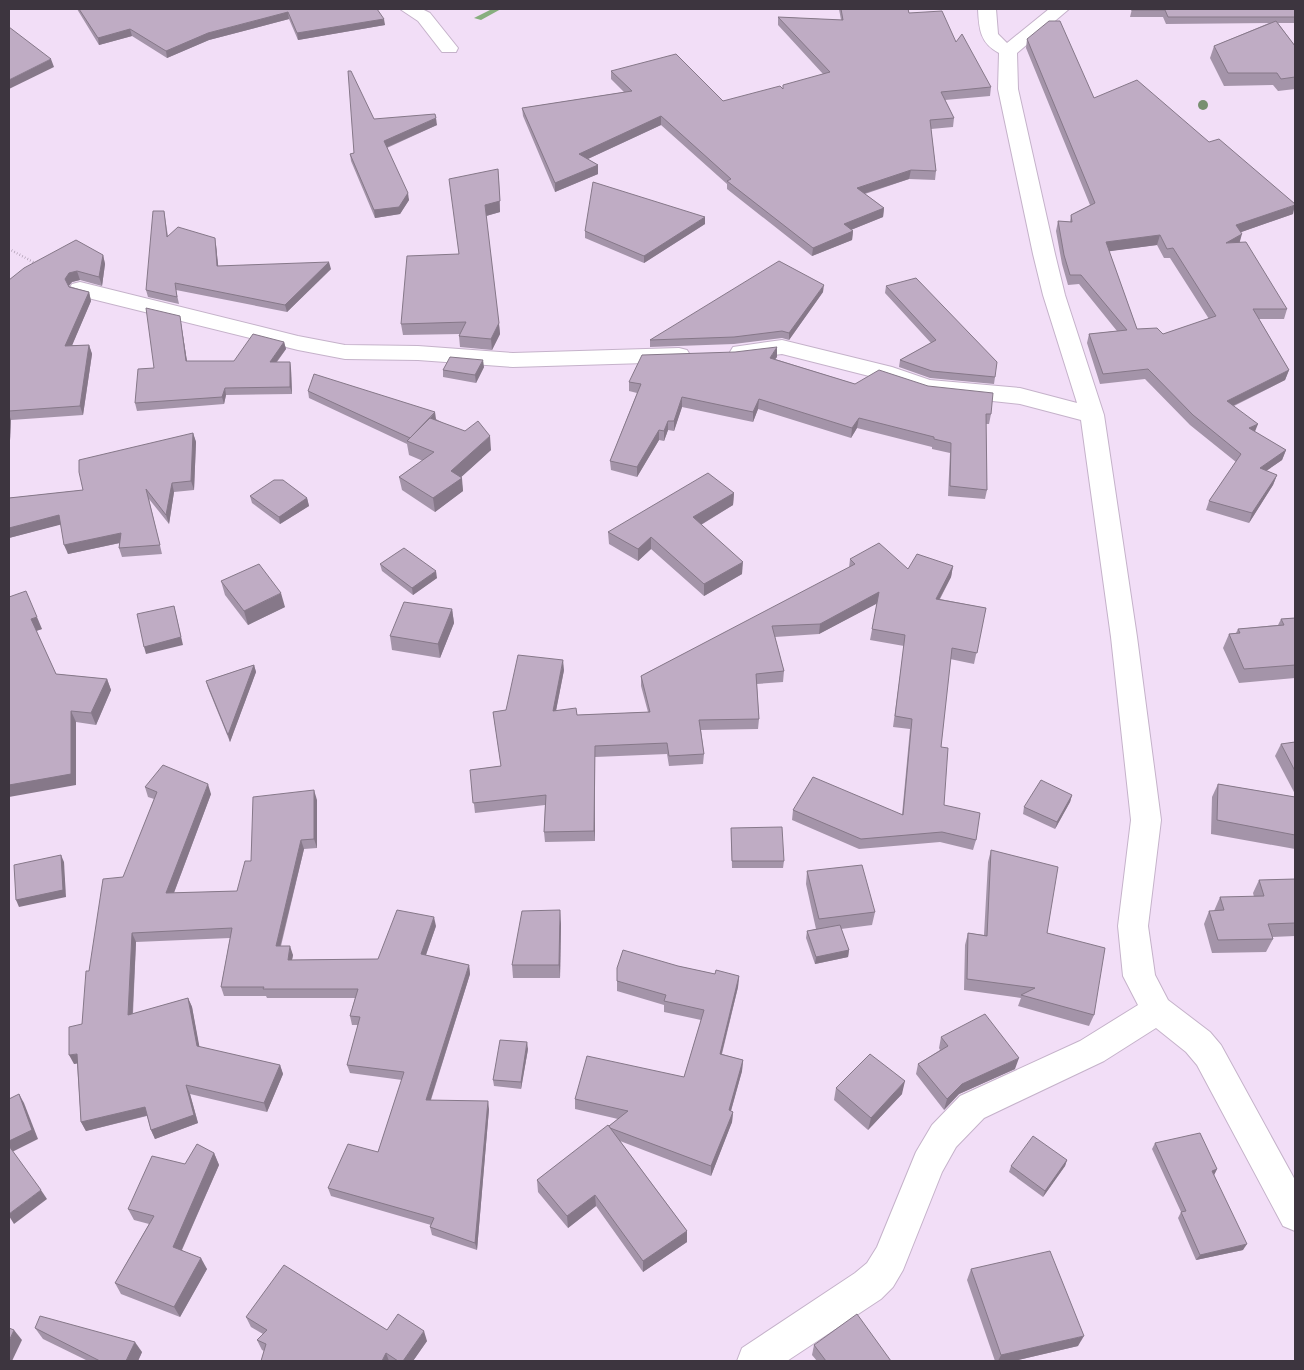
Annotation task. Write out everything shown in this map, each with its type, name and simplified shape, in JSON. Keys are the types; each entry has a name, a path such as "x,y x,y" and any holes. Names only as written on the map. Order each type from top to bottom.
{"street":[{"path":"409,9 424,17 449,48"},
{"path":"987,9 989,37 996,45 1008,51"},
{"path":"1008,51 1060,9"},
{"path":"1008,51 1008,89 1044,254 1054,295 1092,415 1124,637 1146,820 1133,926 1134,947 1139,976 1157,1010 1198,1042 1209,1055 1295,1214"},
{"path":"80,289 298,343 346,352 418,353 513,360 714,354 782,347 884,372 927,386 1020,396 1092,415"},
{"path":"755,1361 868,1286 880,1275 890,1258 928,1163 944,1136 972,1107 1092,1051 1157,1010"}],"path":[{"path":"9,249 80,289"}],"building":[{"path":"79,9 377,9 384,19 297,33 288,12 208,33 166,51 130,29 98,38"},
{"path":"841,9 908,9 909,13 942,11 956,42 962,34 991,87 941,92 954,118 930,120 936,171 911,170 857,188 884,208 844,224 853,231 813,248 727,181 731,179 661,116 579,154 598,165 555,183 522,108 632,91 611,71 676,54 723,101 780,86 783,89 783,85 830,72 778,17 843,20"},
{"path":"1132,9 1295,9 1295,17 1168,17 1165,10"},
{"path":"1049,21 1060,21 1094,98 1137,80 1209,142 1219,139 1295,204 1236,225 1242,234 1226,243 1246,242 1287,309 1253,309 1289,370 1227,401 1258,424 1249,428 1286,450 1260,468 1277,475 1252,513 1209,501 1241,454 1193,415 1148,369 1103,374 1089,334 1127,330 1081,275 1070,275 1064,255 1058,221 1072,222 1071,215 1095,203 1027,39","holes":["1160,235 1167,249 1173,248 1216,316 1163,334 1157,328 1137,329 1106,242"]},
{"path":"1276,21 1295,46 1295,77 1281,79 1277,73 1228,73 1214,46"},
{"path":"9,27 51,59 9,80"},
{"path":"348,71 351,71 374,119 435,114 436,118 384,141 408,193 399,207 374,210 350,154 354,153"},
{"path":"498,169 500,201 485,205 499,323 491,339 459,336 466,322 401,324 407,256 459,254 449,179"},
{"path":"593,182 705,217 644,256 585,231"},
{"path":"153,211 164,211 167,237 178,227 215,238 217,266 329,262 285,305 175,283 177,297 146,290"},
{"path":"76,240 103,255 99,277 77,271 69,273 65,279 69,287 89,292 65,346 89,345 80,406 9,411 9,280 24,268"},
{"path":"779,261 824,285 789,333 782,331 734,337 650,340"},
{"path":"916,278 997,362 995,377 932,371 900,360 936,340 886,286"},
{"path":"146,308 180,316 186,361 234,361 253,334 284,342 270,362 290,362 290,387 225,388 222,397 135,403 138,369 154,368"},
{"path":"777,347 770,358 855,384 879,370 928,386 993,393 991,414 986,414 987,490 950,486 951,443 859,418 852,428 759,399 753,412 682,397 674,421 668,421 664,431 659,430 637,467 610,461 641,384 629,382 642,355 735,352"},
{"path":"450,357 483,360 475,375 443,370"},
{"path":"314,374 435,412 410,438 308,391"},
{"path":"430,418 465,431 478,421 490,436 451,471 462,478 433,498 399,477 434,452 407,441"},
{"path":"193,433 191,481 172,483 166,515 146,489 160,545 119,548 121,533 64,545 59,515 9,528 9,498 83,490 79,472 79,460"},
{"path":"708,473 734,493 693,517 743,562 704,584 651,537 638,549 608,532"},
{"path":"274,480 283,480 307,498 279,517 250,496"},
{"path":"879,543 908,569 917,554 953,566 936,599 986,608 977,653 952,648 941,747 948,748 944,805 980,813 976,840 942,832 861,839 793,810 813,777 903,815 912,719 895,716 905,635 872,629 879,592 820,624 772,626 784,671 756,674 759,719 699,720 704,754 669,756 667,743 595,746 594,831 544,832 546,795 473,803 470,770 501,766 493,712 506,710 518,655 563,660 553,711 576,708 577,715 650,712 641,676 855,564 850,559"},
{"path":"404,548 436,571 412,588 380,564"},
{"path":"259,564 281,593 244,611 221,581"},
{"path":"26,591 37,617 31,619 56,674 107,679 91,713 71,711 71,774 9,785 9,597"},
{"path":"404,602 452,609 438,644 390,636"},
{"path":"174,606 181,637 144,647 137,614"},
{"path":"1295,618 1295,665 1244,669 1229,634 1240,633 1238,629 1284,625 1281,619"},
{"path":"254,665 228,735 206,681"},
{"path":"1295,742 1295,771 1281,744"},
{"path":"163,765 208,784 166,893 237,891 245,861 251,861 253,797 314,790 314,839 301,840 276,946 290,946 288,960 378,959 397,910 434,917 421,954 469,965 426,1100 488,1101 475,1243 430,1227 434,1218 328,1188 348,1144 378,1152 404,1072 347,1065 360,1017 350,1016 358,989 221,987 232,928 132,933 128,1015 188,998 197,1046 280,1065 264,1103 186,1085 194,1115 151,1130 145,1107 81,1122 77,1054 69,1055 69,1027 82,1024 86,971 89,971 103,879 123,877 157,792 145,787"},
{"path":"1041,780 1072,795 1057,822 1024,807"},
{"path":"1218,784 1295,797 1295,835 1217,820"},
{"path":"782,827 784,861 732,861 731,828"},
{"path":"991,850 1058,867 1047,933 1105,948 1094,1015 1021,995 1035,988 967,979 968,933 987,936"},
{"path":"61,855 63,890 16,900 14,865"},
{"path":"862,865 875,912 819,919 807,871"},
{"path":"1295,879 1295,923 1268,924 1273,939 1218,940 1209,911 1224,910 1220,897 1264,896 1259,880"},
{"path":"560,910 559,965 512,965 522,911"},
{"path":"840,925 849,950 816,957 807,931"},
{"path":"623,950 678,966 715,974 716,970 739,976 720,1054 743,1060 729,1110 733,1112 711,1166 610,1128 609,1126 628,1111 575,1099 587,1056 684,1077 704,1010 664,1001 666,995 617,981 617,968"},
{"path":"985,1014 1019,1058 962,1084 947,1099 918,1064 948,1046 941,1037"},
{"path":"500,1040 527,1042 521,1082 493,1080"},
{"path":"870,1054 905,1081 871,1118 836,1088"},
{"path":"19,1094 32,1130 9,1141 9,1099"},
{"path":"608,1125 687,1231 643,1261 595,1195 567,1216 537,1180"},
{"path":"1200,1133 1217,1169 1212,1171 1247,1244 1200,1255 1181,1212 1186,1211 1155,1143"},
{"path":"1033,1136 1067,1160 1045,1191 1011,1166"},
{"path":"197,1144 214,1153 173,1247 201,1258 174,1307 115,1283 154,1216 128,1209 152,1156 185,1164"},
{"path":"9,1146 41,1190 9,1214"},
{"path":"1050,1251 1084,1336 1001,1355 971,1269"},
{"path":"284,1265 387,1330 398,1314 424,1331 403,1361 398,1361 386,1353 382,1361 261,1361 266,1344 257,1340 267,1330 246,1317"},
{"path":"857,1314 891,1361 826,1361 814,1345"},
{"path":"40,1316 135,1342 126,1361 100,1361 35,1328"},
{"path":"9,1328 14,1330 9,1341"}],"waterway":[{"path":"478,18 497,9"}]}
